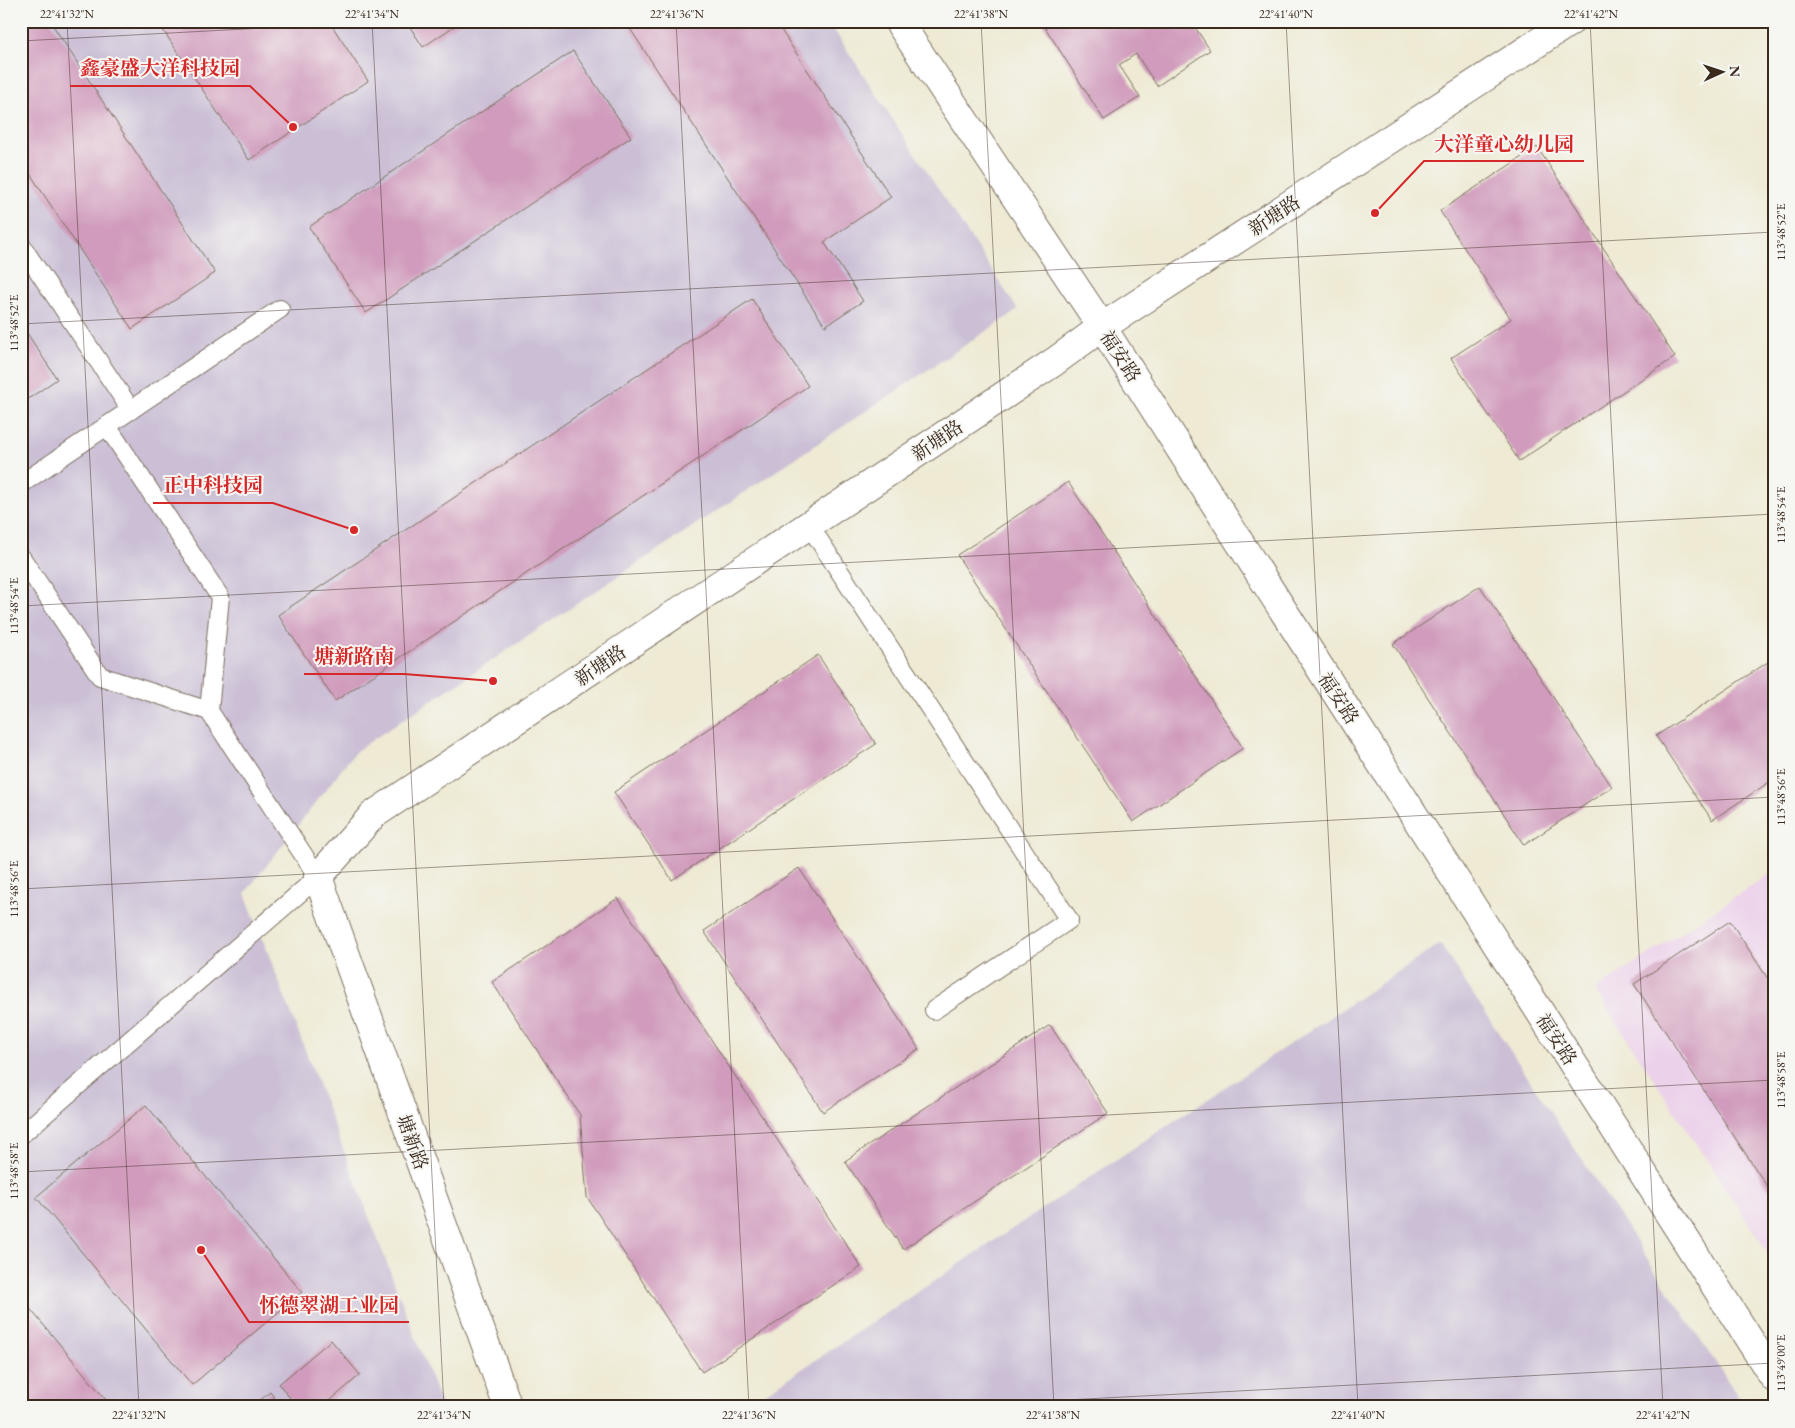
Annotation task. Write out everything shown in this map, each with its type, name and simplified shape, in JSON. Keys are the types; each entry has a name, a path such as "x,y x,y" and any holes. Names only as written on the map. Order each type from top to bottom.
{"street":[{"name":"福安路","path":"898,21 1102,327 1774,1378"},
{"name":"新塘路","path":"318,877 373,815 809,525 1102,327 1571,21"},
{"name":"塘新路","path":"318,877 508,1407"}],"lane":[{"path":"21,246 131,410"},
{"path":"21,484 280,309"},
{"path":"21,1135 318,877 209,711 220,597 107,426"},
{"path":"809,525 1069,920 934,1010"},
{"path":"21,557 100,676 209,711"}],"shaded area":[{"path":"21,21 828,21 1018,310 356,751 245,893 442,1407 21,1407"},
{"path":"1774,871 1774,1262 1595,990"},
{"path":"1440,944 1745,1407 745,1407"}],"building":[{"path":"21,21 50,21 215,273 132,329 21,160"},
{"path":"157,21 329,21 368,81 249,160"},
{"path":"406,21 462,21 423,47"},
{"path":"625,21 775,21 891,197 824,242 863,301 825,326"},
{"path":"1041,21 1180,21 1182,25 1191,21 1210,50 1157,86 1136,54 1119,65 1140,97 1104,120"},
{"path":"573,51 631,137 366,313 309,227"},
{"path":"1537,147 1675,357 1519,461 1451,358 1511,319 1440,211"},
{"path":"752,299 808,386 335,701 278,615"},
{"path":"21,324 57,379 21,404"},
{"path":"1068,482 1243,748 1133,822 957,555"},
{"path":"1480,586 1612,787 1524,845 1393,644"},
{"path":"818,655 876,744 672,880 614,792"},
{"path":"1774,658 1774,779 1712,820 1656,736"},
{"path":"799,868 919,1049 823,1112 704,931"},
{"path":"618,898 861,1267 702,1372 587,1197 580,1115 492,982"},
{"path":"1730,921 1774,988 1774,1197 1634,984"},
{"path":"1050,1025 1108,1113 903,1249 845,1161"},
{"path":"146,1105 302,1292 192,1385 36,1197"},
{"path":"21,1298 112,1407 21,1407"},
{"path":"331,1340 360,1375 323,1407 297,1407 279,1384"},
{"path":"270,1392 282,1407 252,1407"}],"place":[{"name":"鑫豪盛大洋科技园","path":"293,127"},
{"name":"大洋童心幼儿园","path":"1375,213"},
{"name":"正中科技园","path":"354,530"},
{"name":"塘新路南","path":"493,681"},
{"name":"怀德翠湖工业园","path":"201,1250"}]}
